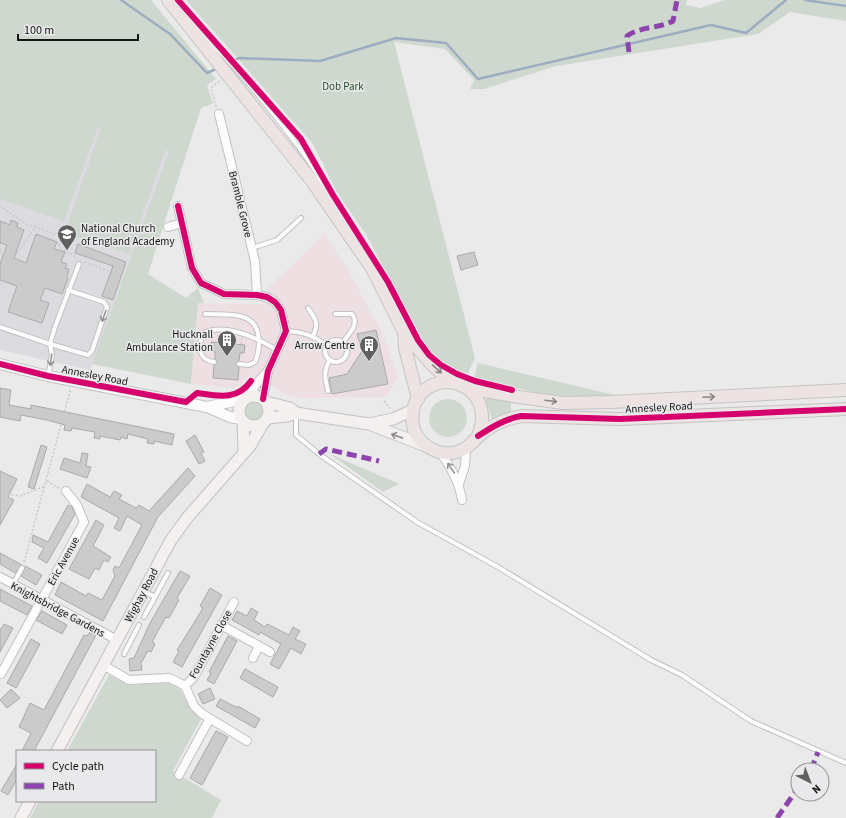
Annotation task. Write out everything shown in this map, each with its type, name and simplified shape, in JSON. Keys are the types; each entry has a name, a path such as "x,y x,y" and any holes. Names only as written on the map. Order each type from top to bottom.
{"main road":[{"path":"168,0 312,181 332,209 373,270 404,332 430,362 453,383"},
{"path":"404,332 405,348 415,404 412,420 414,430 419,439 426,446"},
{"path":"242,420 252,426 265,420 296,413 369,424 448,454 466,448 478,436 482,426 483,415 481,405 475,395 467,388 453,383 443,383 424,391 415,404 393,419 369,424"},
{"name":"Annesley Road","path":"467,388 563,403 611,402 846,390"},
{"path":"244,451 242,420 239,408 247,398 255,396 264,401 290,408 296,413"},
{"path":"264,401 268,410 265,420"},
{"name":"Annesley Road","path":"478,436 505,421 521,416 620,419 846,409"},
{"name":"Wighay Road","path":"58,750 171,540 187,518 244,451 250,446 265,420"},
{"path":"21,818 29,802"}],"street":[{"name":"Bramble Grove","path":"218,113 252,248 257,275 257,295"},
{"path":"178,206 192,268 202,283 230,295 257,295 271,299 278,306 283,316 286,331 268,371 264,401"},
{"path":"168,227 182,223"},
{"name":"Annesley Road","path":"0,364 48,376 207,407 230,417 242,420"},
{"path":"247,398 256,384 268,371"},
{"name":"Annesley Road","path":"207,407 247,398"},
{"path":"459,484 465,466 466,448"},
{"path":"440,452 454,472 459,484 462,500"},
{"name":"Eric Avenue","path":"1,674 84,522 77,505 66,491"},
{"name":"Knightsbridge Gardens","path":"0,577 117,639"},
{"name":"Fountayne Close","path":"185,686 194,677 234,602"},
{"path":"221,625 270,652"},
{"path":"252,658 259,646"},
{"path":"103,665 129,680 169,678 185,686 194,706 209,720 247,740"},
{"path":"179,775 209,720"}],"lane":[{"path":"252,248 277,240 301,218"},
{"path":"48,376 52,355 50,344 68,290 79,264"},
{"path":"0,327 88,355 92,351 107,307 104,302 68,290"},
{"path":"308,308 316,319 317,326 313,336"},
{"path":"205,314 244,317 251,320 257,326 259,354 255,362 250,365 239,364"},
{"path":"335,314 352,314 355,318 356,322 354,328 343,342"},
{"path":"214,362 208,361 202,357 200,352 200,340 203,333 210,329 242,333 277,350"},
{"path":"286,331 299,331 313,336 326,345"},
{"path":"334,340 343,342 347,348 345,357 336,362 330,360 326,355 326,345 334,340"},
{"path":"328,391 324,376 325,368 330,360"},
{"path":"296,413 296,435 320,454 417,522 498,567 645,656 682,675 751,721 846,763"},
{"path":"13,584 22,568"},
{"path":"144,617 168,572"},
{"path":"143,591 155,597"},
{"path":"124,654 139,625"},
{"path":"117,639 129,644"}],"path":[{"path":"218,113 211,88 221,80"},
{"path":"0,206 26,224 61,236 59,246 80,260 109,271"},
{"path":"17,254 35,227"},
{"path":"0,250 2,250 0,255"},
{"path":"22,568 74,381"},
{"path":"47,481 66,491"},
{"path":"0,494 3,493 20,496 45,486"}],"shaded area":[{"name":"National Church of England Academy","path":"0,0 169,151 90,370 0,350"},
{"path":"324,234 347,268 383,335 398,378 385,397 291,397 250,374 242,385 233,388 191,384 198,303 262,304 268,288"}],"green space":[{"name":"National Church of England Academy","path":"0,0 151,0 216,79 207,85 213,104 201,108 148,274 186,298 198,288 204,303 198,303 191,384 92,364 169,151 165,150 129,254 65,233 101,127 98,127 64,221 0,199"},
{"name":"Dob Park","path":"186,0 687,0 686,5 700,8 725,0 846,0 846,21 790,12 758,34 556,66 484,89 470,89 474,80 445,49 394,42 475,358 468,373 457,371 442,363 429,351 365,233 337,192 313,144"},
{"path":"478,363 615,395 575,397 537,393 474,377"},
{"path":"487,398 511,402 511,413 492,420 486,401"},
{"path":"444,399 452,399 462,404 466,411 466,425 462,432 452,437 444,437 434,432 432,429 429,422 429,414 434,404 437,402"},
{"path":"254,401 261,404 264,411 261,418 254,421 247,418 244,411 247,404"},
{"path":"330,454 399,484 383,492"},
{"path":"109,675 130,685 167,682 180,689 188,704 201,719 173,771 221,800 212,818 30,818 38,802 156,802 156,750 68,750"}],"building":[{"path":"11,220 18,223 17,227 24,230 14,258 26,263 36,234 57,242 54,249 65,252 61,262 67,264 65,268 69,269 68,278 62,294 45,288 40,300 49,303 42,323 8,312 17,286 0,280 0,264 7,245 0,243 0,221 10,225"},
{"path":"78,244 126,262 113,300 102,296 113,266 75,253"},
{"path":"474,252 478,265 461,270 457,256"},
{"name":"Arrow Centre","path":"376,330 388,384 332,394 329,378 347,374 362,351 357,334"},
{"name":"Hucknall Ambulance Station","path":"211,342 245,345 244,353 240,353 239,361 236,363 239,368 238,380 213,378 214,365 217,361 215,359 215,352 211,351"},
{"path":"0,388 11,390 9,405 31,409 31,405 174,434 172,445 154,441 154,444 147,443 148,439 128,434 127,439 121,437 120,440 100,436 100,439 94,438 95,432 72,428 71,431 64,430 65,425 47,420 21,415 20,421 0,417"},
{"path":"195,435 204,452 201,453 205,461 199,464 186,441"},
{"path":"41,445 47,447 34,489 28,487"},
{"path":"82,453 88,454 86,466 91,467 87,478 60,469 64,458 80,463"},
{"path":"188,468 195,476 158,517 103,621 55,595 61,582 86,596 88,593 102,600 115,576 113,570 115,566 119,568 142,525 127,516 120,531 114,528 119,518 81,497 87,484 110,497 114,491 122,495 119,499 136,508 139,505 149,511"},
{"path":"0,471 17,479 8,497 14,500 0,525"},
{"path":"68,505 72,507 75,514 47,563 38,558 44,548 32,542 33,535 48,542"},
{"path":"96,520 104,525 93,546 111,557 108,562 104,560 99,570 95,568 89,579 69,569"},
{"path":"0,553 22,565 15,573 0,564"},
{"path":"25,566 42,575 36,585 21,576"},
{"path":"180,571 190,576 177,598 179,600 169,618 166,617 152,642 155,644 151,652 148,651 141,663 142,670 130,671 129,659 134,658 150,623"},
{"path":"210,588 222,595 182,667 173,662 179,651 177,650 203,608 200,606"},
{"path":"0,589 32,606 27,615 0,601"},
{"path":"251,608 258,612 254,620 265,627 267,624 289,635 293,627 300,631 295,639 306,644 301,654 291,648 279,669 270,664 281,644 260,632 259,635 232,620 237,611 247,616"},
{"path":"42,611 67,625 62,634 36,620"},
{"path":"4,624 13,628 0,652 0,630"},
{"path":"90,632 96,635 35,750 22,750 31,733 19,727 30,703 44,710 84,635 87,636"},
{"path":"228,636 237,641 214,684 207,680 211,673 209,672"},
{"path":"31,639 40,644 16,688 7,683"},
{"path":"245,669 278,687 273,697 240,678"},
{"path":"210,688 215,699 203,704 198,694"},
{"path":"11,689 20,698 7,708 0,700"},
{"path":"220,699 238,708 238,706 260,719 255,728 216,706"},
{"path":"216,731 228,737 202,785 190,778"},
{"path":"16,766 16,781 8,795 1,791"}],"waterway":[{"path":"121,0 170,34 207,73 218,68"},
{"path":"225,65 239,58 320,61 396,38 446,43 478,79 711,25 746,33 786,0"},
{"path":"805,0 846,6"}],"marked path":[{"path":"629,52 627,36 638,31 667,24 673,21 677,0"},
{"path":"319,454 326,449 379,461"},
{"path":"814,762 818,752"},
{"path":"777,818 790,799"}],"cycle path":[{"path":"178,0 301,139 333,195 388,282 418,340 429,355 441,365 457,374 475,381 512,390"},
{"path":"178,206 192,268 201,283 224,294 257,295 267,297 275,302 281,310 286,331 268,371 263,399"},
{"path":"0,364 48,376 186,402 197,393 227,396 240,392 251,381"},
{"path":"478,436 504,421 521,416 620,419 846,409"}],"place":[{"name":"National Church of England Academy","path":"67,251"},
{"name":"Hucknall Ambulance Station","path":"227,357"},
{"name":"Arrow Centre","path":"369,362"}]}
